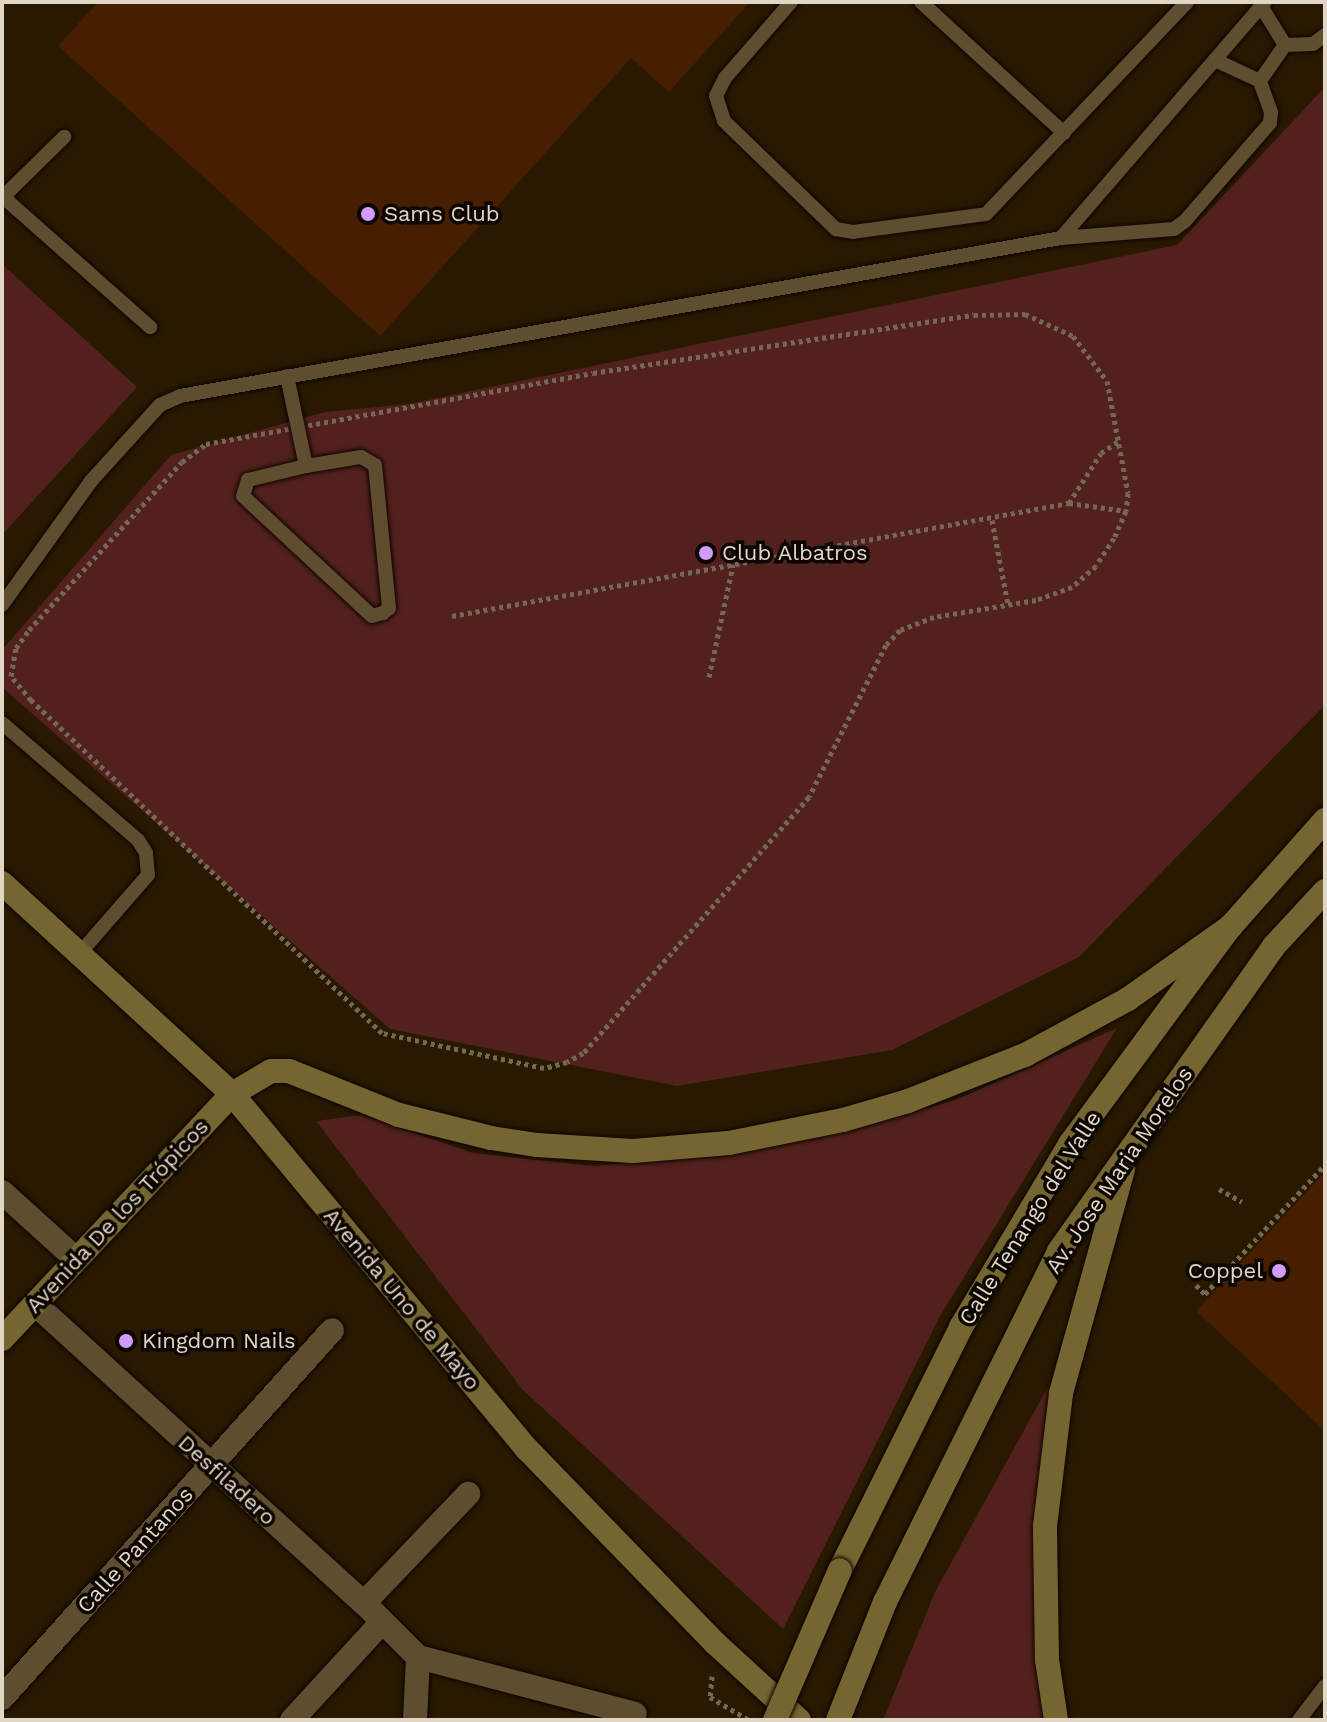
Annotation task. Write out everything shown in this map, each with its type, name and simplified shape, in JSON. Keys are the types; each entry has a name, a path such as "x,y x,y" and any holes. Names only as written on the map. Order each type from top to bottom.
{"main road":[{"name":"Calle Tenango del Valle","path":"775,1720 840,1570 961,1327 1070,1144 1231,926 1325,820"},
{"name":"Avenida Uno de Mayo","path":"2,883 232,1094 527,1449 715,1643 799,1720"},
{"name":"Av. Jose Maria Morelos","path":"838,1720 885,1602 1059,1251 1274,946 1325,891"},
{"name":"Avenida De los Trópicos","path":"2,1339 232,1094 256,1077 271,1071 289,1071 399,1115 491,1138 569,1148 633,1151 741,1141 843,1120 908,1101 1025,1055 1128,999 1231,926"},
{"path":"1056,1720 1047,1660 1045,1526 1059,1408 1128,1153"}],"street":[{"path":"2,1192 76,1259"},
{"name":"Desfiladero","path":"35,1304 364,1603 418,1657 635,1714"},
{"name":"Calle Pantanos","path":"2,1698 332,1330"},
{"path":"364,1603 468,1494"},
{"path":"292,1720 382,1622"},
{"path":"415,1720 418,1657"}],"lane":[{"path":"791,2 725,78 716,96 724,121 836,229 853,232 986,214 1187,2"},
{"path":"921,2 1064,133"},
{"path":"1061,238 1263,4 1285,45"},
{"path":"1285,45 1313,44 1325,35"},
{"path":"1260,81 1285,45"},
{"path":"2,605 91,481 160,405 180,396 1061,238 1174,229 1185,221 1270,123 1271,112 1260,81 1215,60"},
{"path":"64,137 3,196 150,327"},
{"path":"287,376 306,466"},
{"path":"361,457 375,465 389,608 383,613 372,616 243,496 248,480 306,466 361,457"},
{"path":"2,723 138,840 146,853 148,875 79,954"},
{"path":"1299,1720 1325,1686"}],"path":[{"path":"1025,314 1073,336 1107,381 1128,493 1126,511 1096,566 1072,587 1036,600 934,617 900,630 886,645 809,797 583,1053 544,1068 398,1039 382,1033 31,700 11,676 16,648 29,630 182,462 218,440 298,430 593,373 974,315 1025,314"},
{"path":"1069,503 1101,453 1120,440"},
{"path":"452,616 992,520 1069,503 1126,511"},
{"path":"992,520 1008,605"},
{"path":"709,677 733,565"},
{"path":"1196,1285 1205,1294 1325,1165"},
{"path":"1219,1189 1242,1202"}],"shaded area":[{"name":"Club Albatros","path":"1325,87 1325,705 1079,957 892,1050 677,1086 390,1029 2,687 2,650 171,455 325,412 409,404 1177,245"},
{"path":"2,264 137,387 2,535"},
{"path":"1117,1028 940,1316 783,1629 523,1390 316,1121 362,1115 473,1153 595,1166 779,1144 872,1125 958,1099"},
{"path":"1056,1372 1036,1537 1034,1608 1045,1720 883,1720 935,1592"}],"building":[{"name":"Sams Club","path":"98,2 750,2 669,92 631,58 380,336 58,46"},
{"name":"Coppel","path":"1322,1175 1325,1178 1325,1431 1196,1311"}],"place":[{"name":"Sams Club","path":"368,214"},
{"name":"Club Albatros","path":"706,553"},
{"name":"Coppel","path":"1279,1271"},
{"name":"Kingdom Nails","path":"126,1341"}]}
